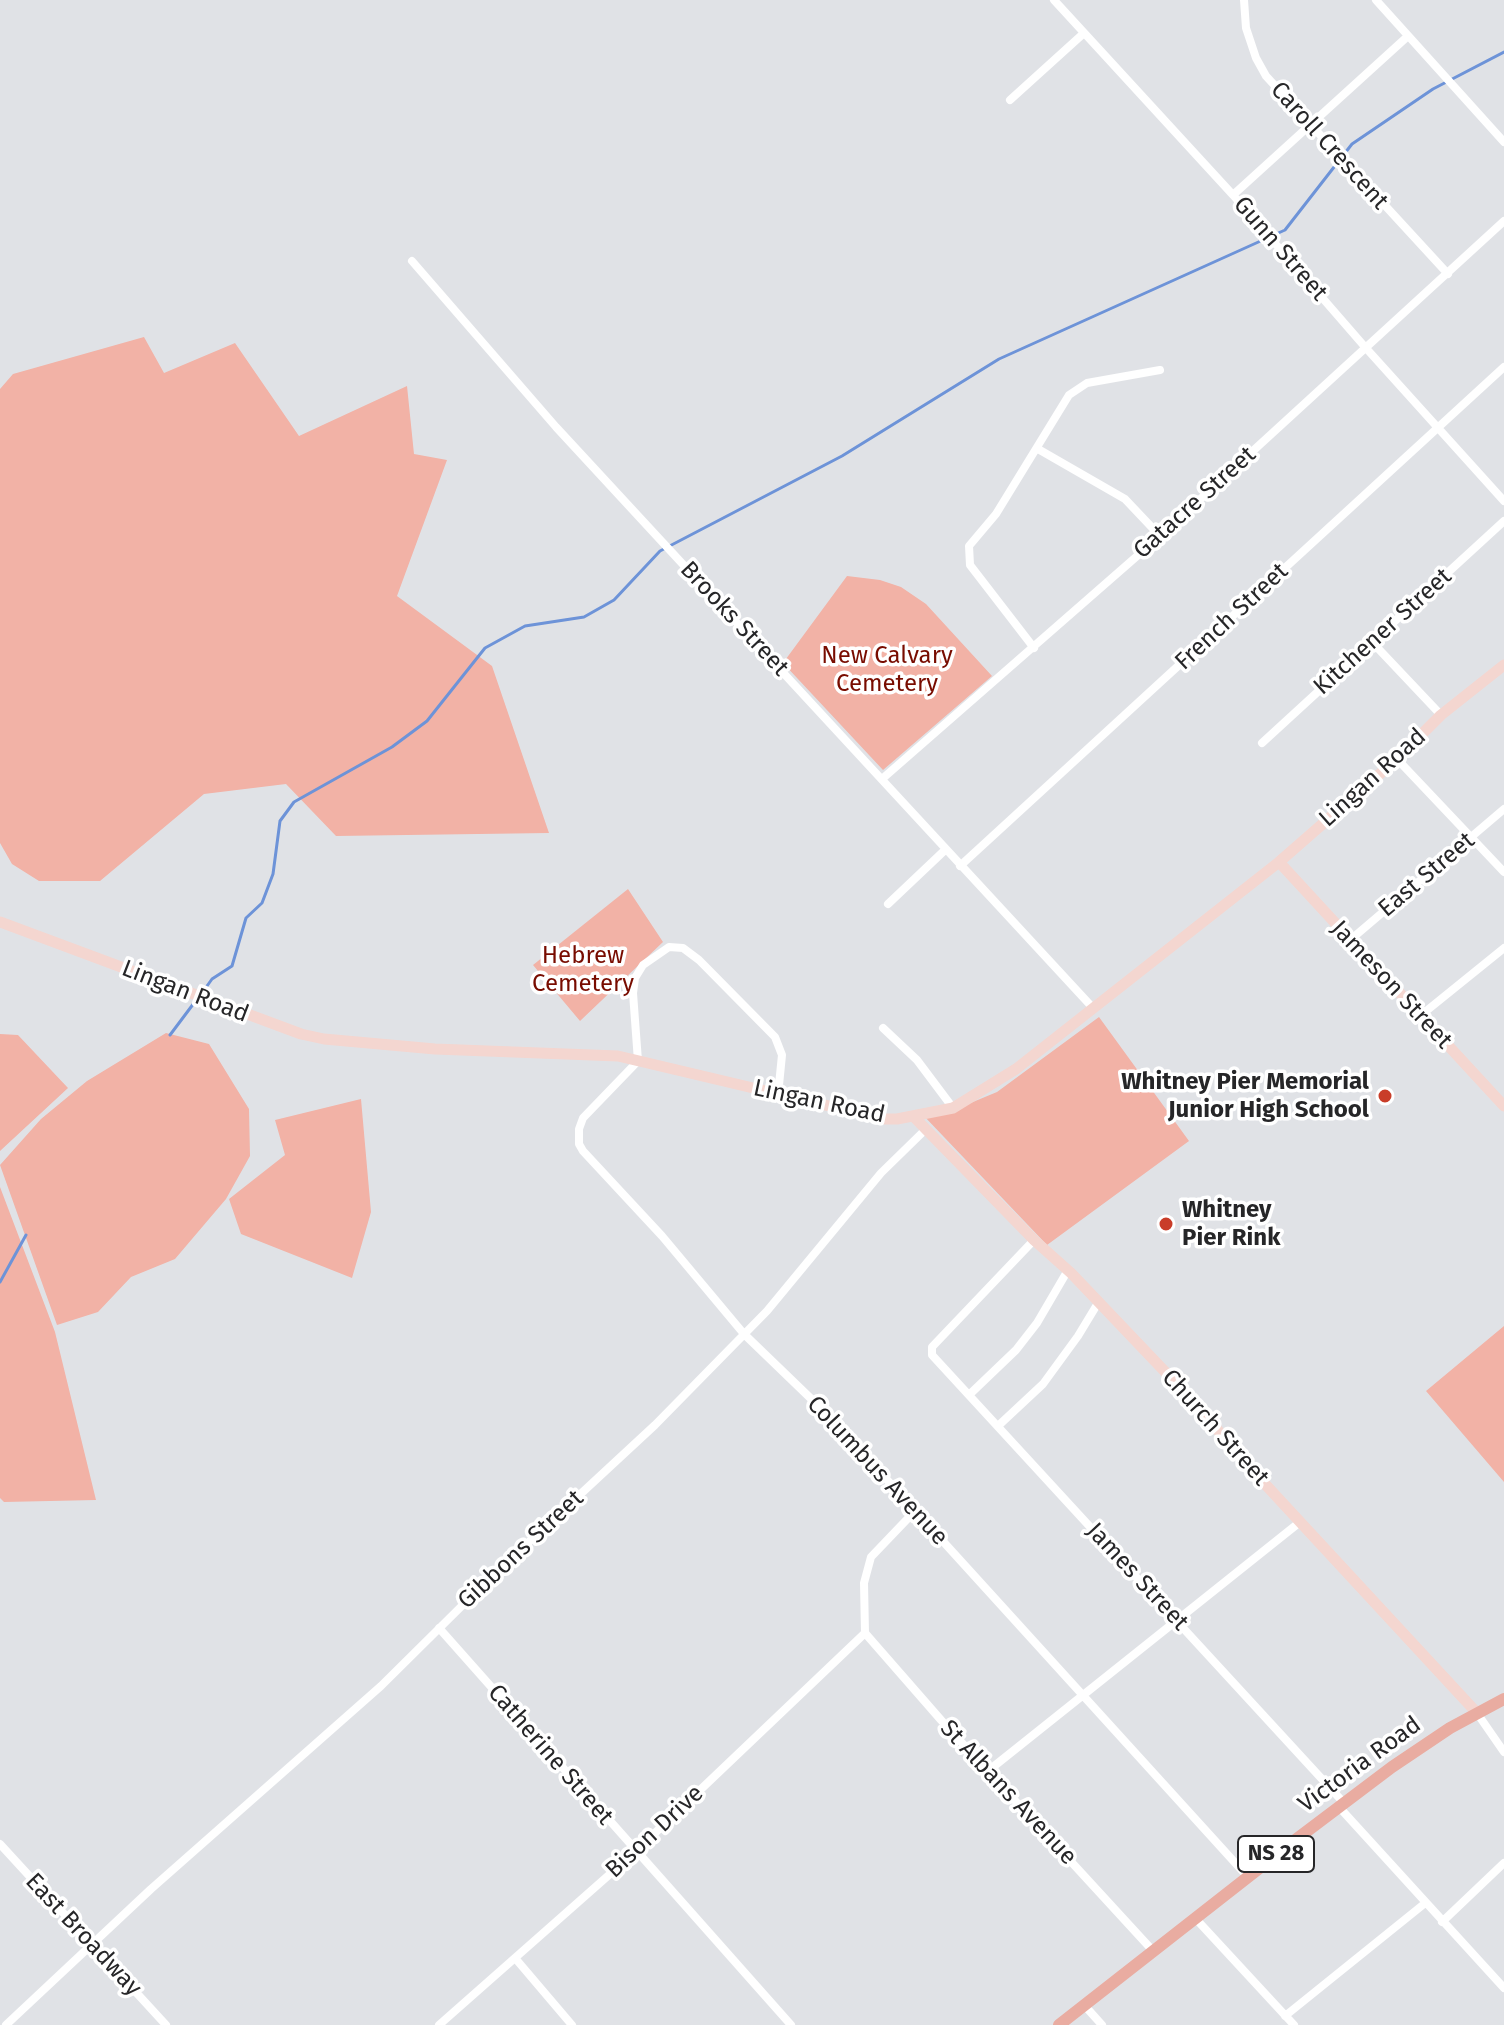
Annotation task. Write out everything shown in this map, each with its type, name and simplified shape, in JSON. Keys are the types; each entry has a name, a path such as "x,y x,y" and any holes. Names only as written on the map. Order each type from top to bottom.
{"main road":[{"name":"Victoria Road","path":"1059,2025 1392,1767 1504,1699"}],"street":[{"name":"Gunn Street","path":"1054,0 1233,195 1504,501"},
{"name":"Caroll Crescent","path":"1244,0 1246,28 1256,58 1272,84 1448,274"},
{"path":"1376,0 1504,142"},
{"path":"1010,100 1084,33"},
{"path":"1233,195 1408,36"},
{"name":"Gatacre Street","path":"882,779 1160,536 1504,221"},
{"name":"Brooks Street","path":"412,261 556,427 1093,1008"},
{"name":"French Street","path":"960,866 1504,367"},
{"path":"1034,648 973,570 969,546 996,514 1062,405 1077,389 1087,383 1160,370"},
{"path":"1038,449 1125,499 1160,536"},
{"name":"Kitchener Street","path":"1262,743 1504,521"},
{"path":"1372,642 1441,715"},
{"name":"Lingan Road","path":"0,922 301,1034 324,1039 435,1049 586,1053 638,1061 884,1119 913,1116 953,1108 1016,1069 1279,862 1397,759 1441,715 1504,665"},
{"path":"1397,759 1504,872"},
{"name":"East Street","path":"1349,941 1504,809"},
{"path":"888,904 945,850"},
{"name":"Jameson Street","path":"1279,862 1504,1106"},
{"path":"638,1061 633,993 635,978 654,955 669,947 680,947 718,977 778,1041 782,1055 778,1095"},
{"path":"1420,1016 1504,948"},
{"path":"883,1028 927,1072 953,1108"},
{"name":"Columbus Avenue","path":"638,1061 583,1118 579,1129 579,1144 583,1151 662,1236 744,1334 830,1417 1248,1877"},
{"name":"Church Street","path":"913,1116 1034,1240 1068,1270 1191,1399 1477,1713 1504,1752"},
{"name":"Gibbons Street","path":"6,2025 92,1944 381,1686 655,1425 802,1271 881,1173 925,1130"},
{"name":"James Street","path":"1034,1240 931,1351 933,1356 1178,1621 1342,1805 1424,1904 1504,1988"},
{"path":"969,1395 1006,1362 1027,1337 1068,1270"},
{"path":"998,1426 1043,1384 1098,1303"},
{"path":"865,1633 864,1583 871,1557 915,1511"},
{"path":"988,1771 1300,1522"},
{"name":"Catherine Street","path":"439,1628 791,2025"},
{"name":"St Albans Avenue","path":"865,1633 1154,1952"},
{"name":"Bison Drive","path":"439,2025 635,1852 865,1633"},
{"name":"East Broadway","path":"0,1844 166,2025"},
{"path":"1442,1922 1504,1863"},
{"path":"1285,2016 1424,1904"},
{"path":"1196,1919 1294,2025"},
{"path":"515,1958 572,2025"},
{"path":"1085,2006 1102,2025"}],"green space":[{"path":"144,337 164,373 235,343 299,436 407,386 414,454 447,460 397,596 492,666 549,833 336,836 286,784 204,794 100,881 39,881 12,864 0,843 0,389 13,374"},
{"name":"New Calvary Cemetery","path":"847,576 880,580 901,587 926,604 992,676 883,770 783,663"},
{"name":"Hebrew Cemetery","path":"628,889 663,942 580,1021 533,965"},
{"path":"1099,1017 1189,1141 1047,1245 923,1115 956,1109 997,1092"},
{"path":"166,1033 209,1044 249,1109 250,1156 226,1199 175,1259 131,1277 98,1312 57,1325 0,1165 41,1119 87,1081"},
{"path":"0,1034 18,1035 68,1088 0,1151"},
{"path":"361,1099 371,1212 352,1278 241,1234 229,1199 285,1155 275,1120"},
{"path":"0,1187 55,1332 96,1500 4,1502 0,1498"},
{"path":"1504,1326 1504,1482 1426,1391"}],"waterway":[{"path":"202,993 212,979 232,966 246,918 262,903 273,874 280,821 294,802 392,747 427,721 485,648 525,626 584,617 614,600 660,551 842,456 999,359 1285,230 1352,144 1433,89 1504,52"},
{"path":"170,1035 197,999"},
{"path":"0,1282 26,1235"}],"place":[{"name":"Whitney Pier Memorial Junior High School","path":"1385,1096"},
{"name":"Whitney Pier Rink","path":"1166,1224"}]}
